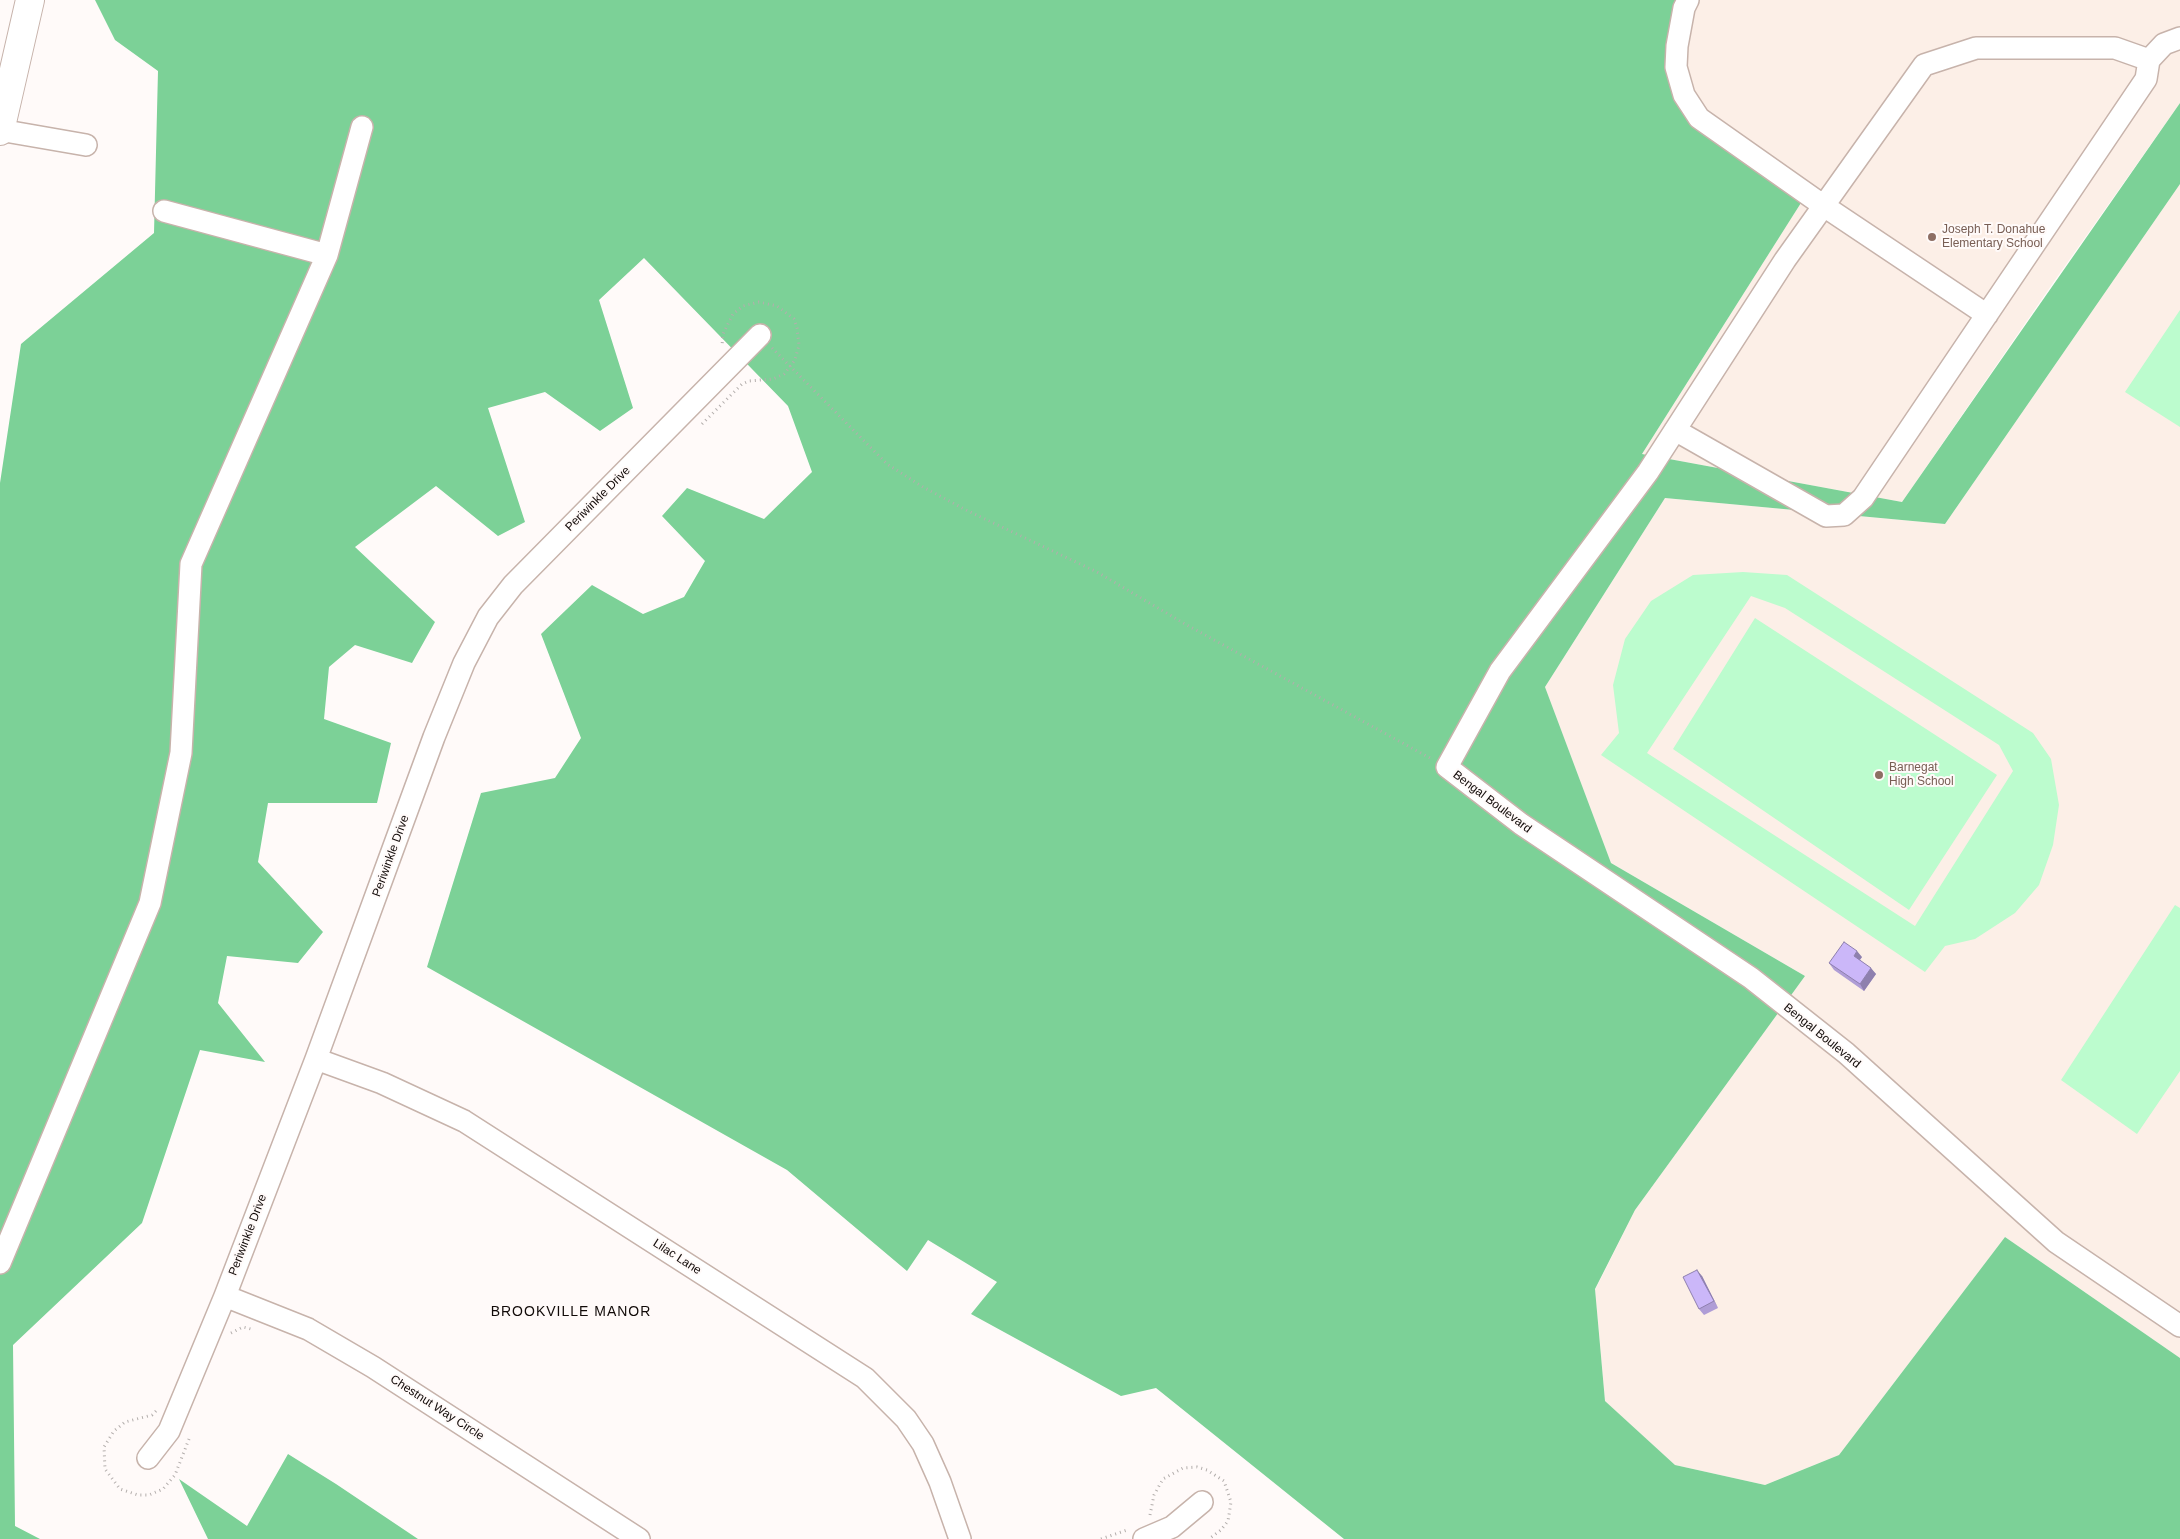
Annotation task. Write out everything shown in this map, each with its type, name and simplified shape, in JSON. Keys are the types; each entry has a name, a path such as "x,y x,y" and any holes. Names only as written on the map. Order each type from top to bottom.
{"highway":[{"path":"0,131 30,0"}],"street":[{"path":"1688,0 1684,8 1677,46 1676,67 1684,95 1700,118 1824,206 1987,315"},
{"path":"1675,430 1826,516 1844,515 1863,498 2146,79 2149,60 2164,44 2180,38"},
{"path":"1447,768 1500,671 1648,472 1785,260 1924,65 1976,48 2116,48 2149,60"},
{"path":"0,1263 150,903 180,753 190,564 328,255 362,127"},
{"path":"0,131 86,145"},
{"path":"164,211 328,255"},
{"name":"Periwinkle Drive","path":"148,1458 169,1431 225,1296 316,1059 434,737 464,664 488,617 513,585 760,335"},
{"name":"Bengal Boulevard","path":"1447,768 1520,824 1751,978 1846,1053 2056,1242 2180,1326"},
{"name":"Lilac Lane","path":"316,1059 382,1083 464,1122 866,1378 906,1419 923,1444 940,1482 960,1539"},
{"name":"Chestnut Way Circle","path":"225,1296 308,1329 374,1367 639,1539"},
{"path":"1144,1539 1172,1527 1202,1502"}],"path":[{"path":"695,431 742,384 749,381 773,379 784,374 795,360 800,344 794,319 777,306 759,302 743,306 733,314 723,334 722,352"},
{"path":"760,335 887,464 923,487 966,510 1097,572 1185,624 1447,768"},
{"path":"228,1339 231,1333 243,1327 258,1332"},
{"path":"162,1405 152,1415 124,1422 114,1431 104,1447 105,1470 120,1488 138,1495 148,1495 163,1488 175,1475 192,1430"}],"shaded area":[{"name":"Joseph T. Donahue Elementary School","path":"1684,0 2180,0 2180,103 1902,502 1642,454 1806,195 1689,107 1671,44"},
{"name":"Barnegat High School","path":"2180,184 2180,1358 2005,1237 1839,1455 1765,1485 1675,1465 1605,1401 1595,1290 1635,1210 1805,976 1611,863 1545,687 1665,498 1945,524"}],"green space":[{"path":"95,0 1684,0 1671,44 1689,107 1806,195 1642,454 1902,502 2180,103 2180,184 1945,524 1665,498 1545,687 1611,863 1805,976 1635,1210 1595,1289 1605,1401 1675,1465 1765,1485 1839,1455 2005,1237 2180,1358 2180,1539 1344,1539 1156,1388 1121,1396 971,1314 997,1282 928,1240 907,1271 787,1170 427,967 481,793 555,778 581,738 541,634 592,585 643,614 684,597 705,561 662,516 687,488 764,519 812,472 788,406 644,258 599,300 633,408 600,431 545,392 488,408 525,522 498,536 436,486 355,547 435,622 412,663 355,645 329,667 324,719 391,743 377,803 268,803 258,862 323,932 298,963 227,956 218,1003 265,1062 200,1050 142,1223 13,1345 15,1526 40,1539 0,1539 0,483 21,344 154,233 158,71 115,40"},
{"path":"2180,310 2180,427 2125,392"},
{"path":"1743,572 1787,575 2033,733 2051,759 2059,805 2053,845 2039,885 2015,913 1975,939 1945,946 1925,972 1601,755 1619,733 1613,685 1625,639 1651,601 1693,575","holes":["1751,596 1785,608 1999,745 2013,771 1915,926 1647,753"]},
{"path":"1755,618 1997,775 1909,910 1673,749"},
{"path":"2175,905 2180,908 2180,1071 2137,1134 2061,1080"},
{"path":"288,1454 418,1539 208,1539 179,1479 247,1526"}],"building":[{"path":"1844,942 1857,951 1854,956 1871,968 1860,984 1829,963"},
{"path":"1697,1270 1714,1301 1699,1309 1683,1277"}],"place":[{"name":"Joseph T. Donahue Elementary School","path":"1932,237"},
{"name":"Barnegat High School","path":"1879,775"}],"district":[{"name":"BROOKVILLE MANOR","path":"571,1312"}]}
